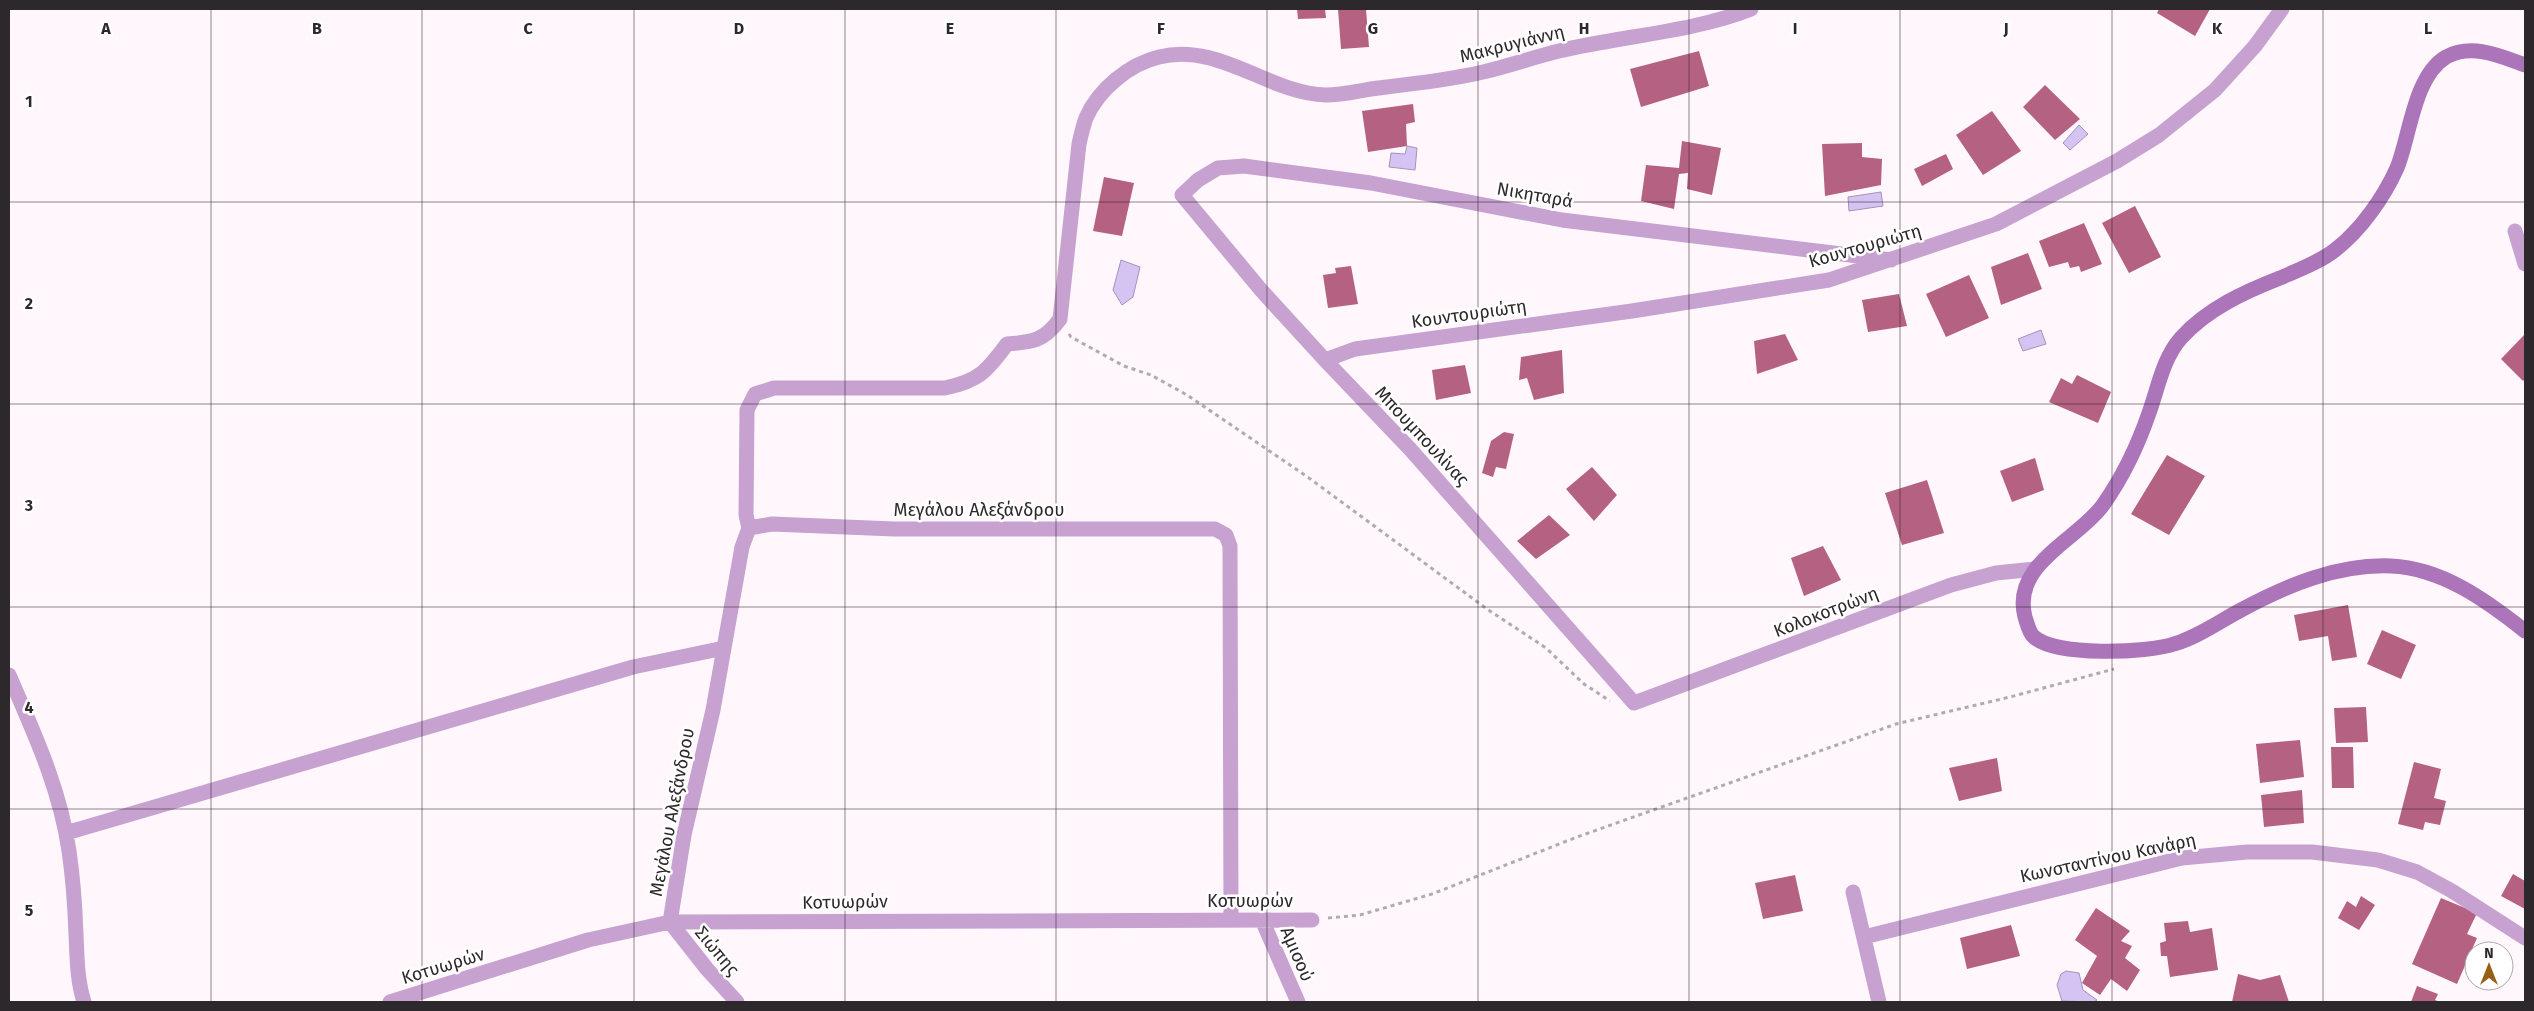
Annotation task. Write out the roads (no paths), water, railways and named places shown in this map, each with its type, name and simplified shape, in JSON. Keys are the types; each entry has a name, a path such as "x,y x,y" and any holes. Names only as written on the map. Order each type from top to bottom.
{"street":[{"name":"Μακρυγιάννη","path":"749,528 746,515 747,410 755,394 774,388 945,388 968,383 984,372 1007,344 1032,342 1050,332 1060,319 1079,144 1086,117 1115,79 1134,66 1158,57 1177,55 1216,59 1303,92 1326,95 1437,81 1484,72 1559,51 1694,24 1751,9"},
{"name":"Κουντουριώτη","path":"1325,360 1354,348 1632,311 1829,280 1996,224 2117,161 2159,135 2215,90 2255,46 2282,9"},
{"path":"2525,65 2482,51 2461,51 2445,58 2432,68 2423,86 2397,167 2378,200 2358,227 2334,251 2298,270 2231,299 2201,320 2180,339 2167,360 2134,451 2102,506 2084,527 2054,548 2035,570 2024,598 2023,609 2032,635 2047,645 2094,652 2172,645 2309,578 2363,566 2394,566 2428,572 2451,582 2478,598 2525,631"},
{"name":"Νικηταρά","path":"1182,195 1198,180 1218,168 1244,166 1371,183 1562,220 1891,260"},
{"name":"Μπουμπουλίνας","path":"1182,195 1261,290 1410,448 1634,703"},
{"path":"2515,231 2525,264"},
{"name":"Μεγάλου Αλεξάνδρου","path":"670,922 684,835 713,710 742,547 749,528 772,524 894,529 1215,529 1226,535 1230,546 1231,919"},
{"name":"Κολοκοτρώνη","path":"1634,703 1951,585 1996,573 2035,570"},
{"path":"66,834 633,666 724,648"},
{"path":"9,675 47,762 60,804 66,834 76,935 77,966 84,1002"},
{"name":"Κωνσταντίνου Κανάρη","path":"1864,937 2182,858 2247,852 2312,852 2378,860 2417,872 2452,891 2525,938"},
{"path":"1853,892 1879,1002"},
{"name":"Αμισού","path":"1262,920 1298,1002"},
{"name":"Κοτυωρών","path":"390,1002 588,940 670,922 1312,920"},
{"name":"Σιώπης","path":"670,922 707,969 737,1002"}]}
